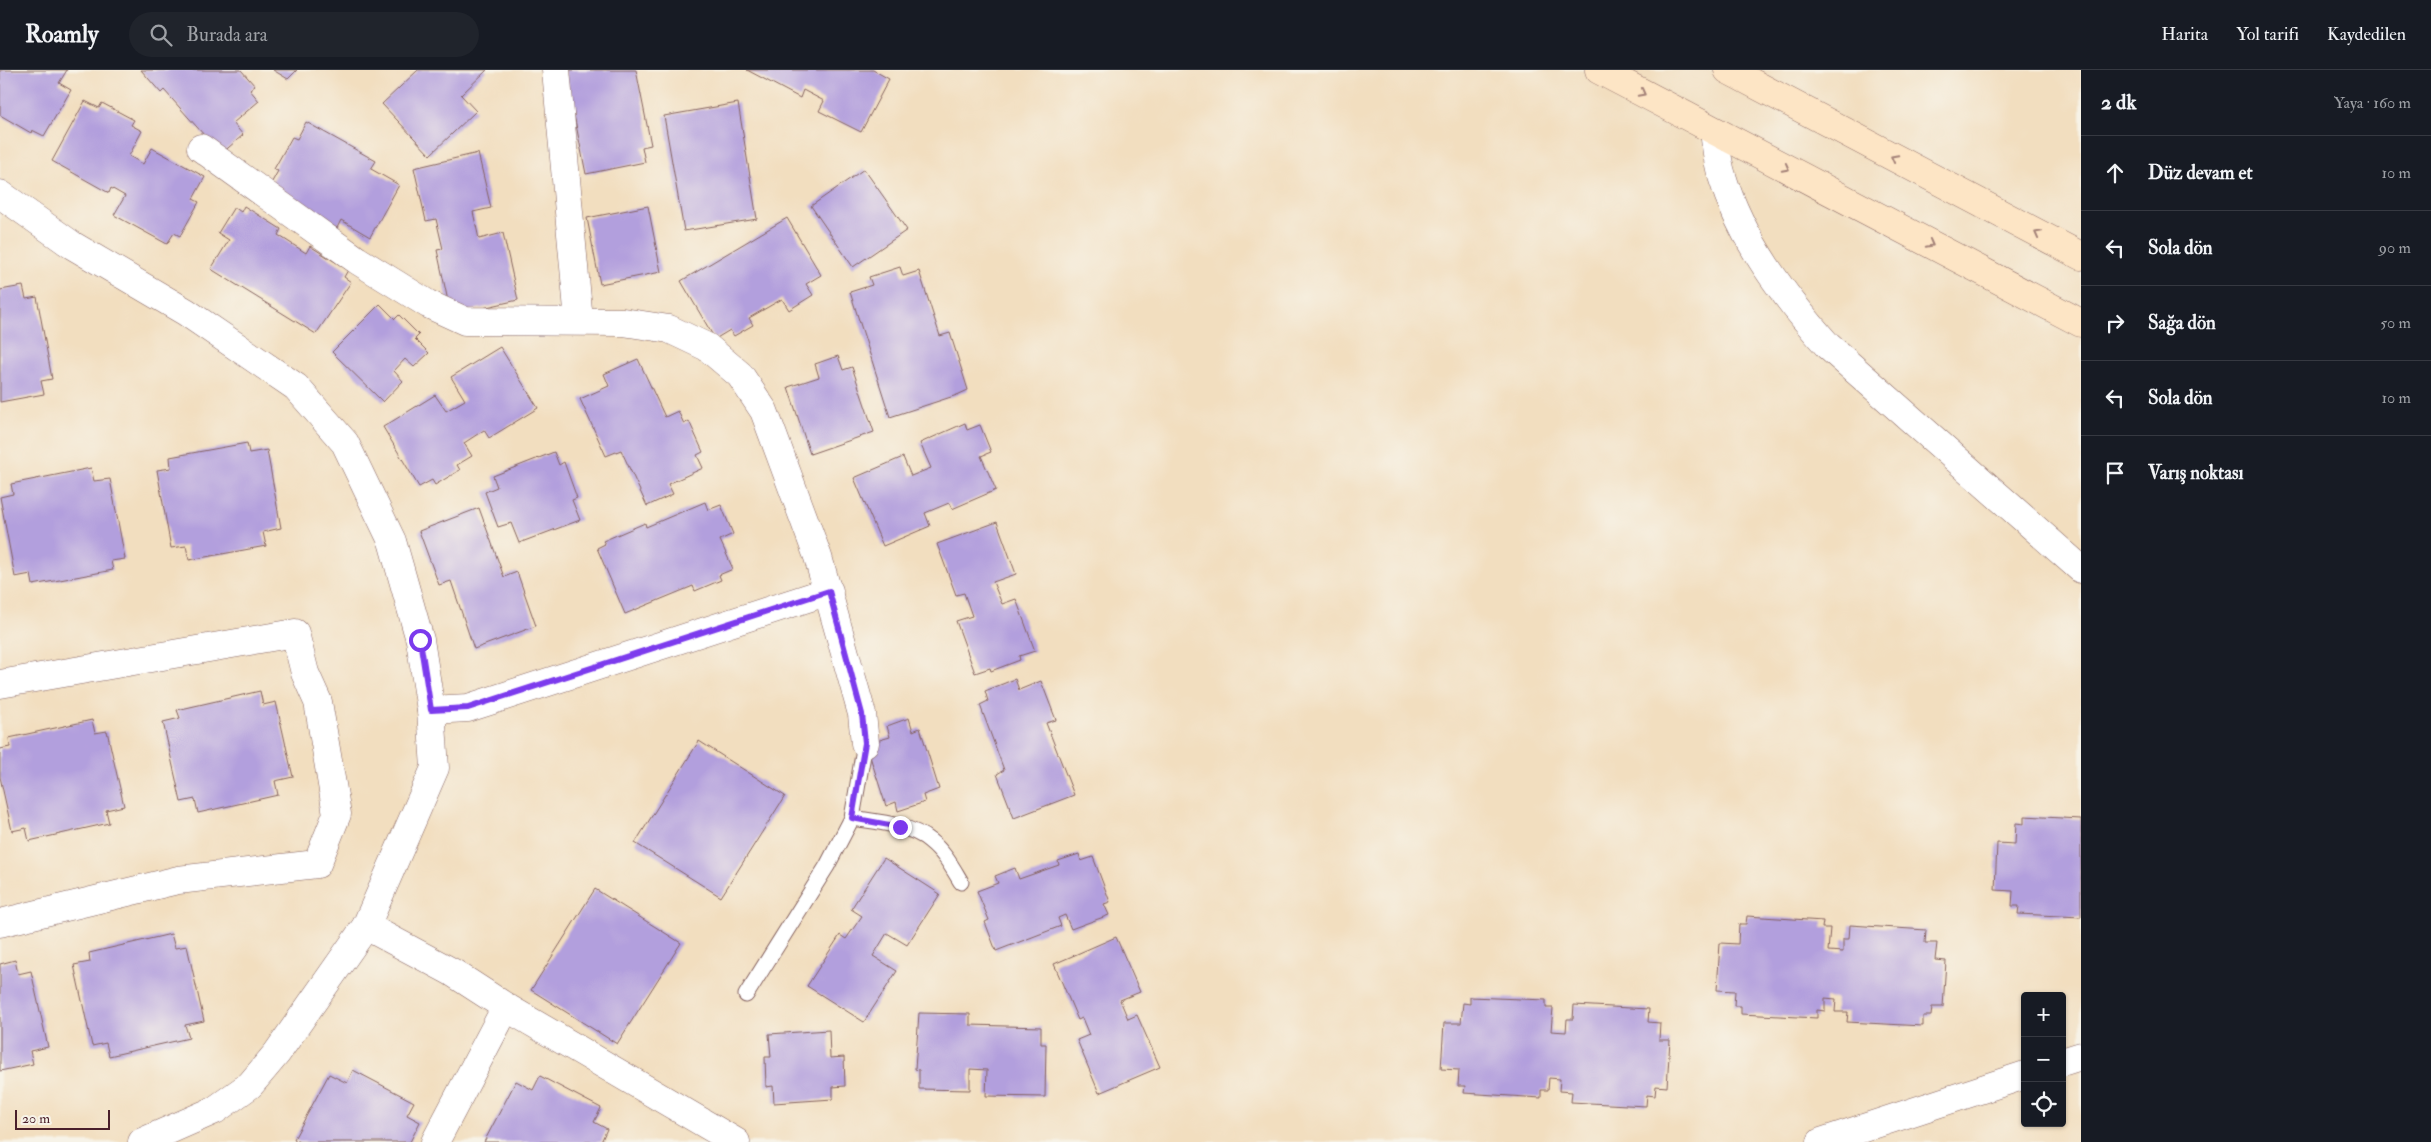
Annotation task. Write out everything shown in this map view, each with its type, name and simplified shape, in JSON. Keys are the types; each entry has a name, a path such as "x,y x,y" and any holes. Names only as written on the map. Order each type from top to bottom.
{"street":[{"path":"556,70 579,321"},
{"path":"1599,70 2081,323"},
{"path":"1728,70 2081,256"},
{"path":"1714,131 1722,176 1747,234 1771,274 1798,311 1828,346 2081,569"},
{"path":"201,148 356,260 444,312 465,321 623,322 669,329 707,347 740,375 764,411 818,557 862,714 865,743"},
{"path":"0,194 72,245 186,312 296,387 344,443 392,542 420,640 431,710 435,768 366,926 277,1052 250,1085 215,1110 142,1142"},
{"path":"431,710 468,708 829,591"},
{"path":"0,684 294,633 305,673 318,702 337,814 316,864 178,880 0,923"},
{"path":"366,926 452,972 506,1007 736,1142"},
{"path":"435,1142 506,1007"},
{"path":"2066,1061 2081,1056"},
{"path":"1822,1142 2021,1076"}],"lane":[{"path":"746,995 827,866 852,818 865,743"},
{"path":"852,818 900,827 929,840 943,853 961,882"}],"building":[{"path":"0,70 67,70 59,83 71,90 44,136 32,130 31,133 0,115"},
{"path":"141,70 241,70 255,86 250,90 259,101 233,123 243,135 221,154 164,90 161,93"},
{"path":"273,70 297,70 288,79"},
{"path":"418,70 487,70 461,95 476,111 430,155 382,104"},
{"path":"565,70 636,70 651,145 642,147 645,162 586,174"},
{"path":"747,70 873,70 889,79 861,132 819,111 824,101 803,90 800,98"},
{"path":"85,101 99,108 102,103 134,120 131,125 142,131 129,156 143,164 152,148 205,177 193,199 199,202 180,236 174,233 167,244 114,215 125,196 111,188 109,193 52,161"},
{"path":"738,103 757,219 684,231 664,116"},
{"path":"306,122 376,161 371,169 399,185 370,237 341,220 337,228 268,189 278,171 274,169 292,137 297,139"},
{"path":"478,153 491,208 473,212 479,239 503,233 518,300 451,315 437,250 443,249 436,219 426,221 414,168"},
{"path":"864,169 907,230 853,267 811,206"},
{"path":"244,206 281,229 278,235 306,253 310,246 348,270 344,277 351,282 316,334 211,269 229,240 218,233 234,207 241,212"},
{"path":"648,206 661,272 600,284 587,218"},
{"path":"787,218 821,275 806,284 813,295 789,310 782,299 749,318 753,325 734,336 730,330 715,339 681,281"},
{"path":"900,267 903,276 919,271 940,336 950,333 968,390 890,417 850,292 872,285 869,277"},
{"path":"23,286 26,299 37,297 52,379 41,381 44,394 0,402 0,290"},
{"path":"380,304 395,319 399,315 419,335 415,339 429,353 414,367 405,359 394,371 403,381 383,402 332,352"},
{"path":"500,347 538,408 489,438 484,430 464,443 472,456 457,465 460,470 435,485 432,480 419,487 383,427 435,395 446,411 465,400 451,377"},
{"path":"838,356 843,370 852,367 874,432 810,454 788,387 819,377 815,364"},
{"path":"638,359 665,417 678,411 684,424 689,421 703,452 697,455 703,468 668,484 673,494 647,506 621,450 606,456 580,399 609,386 604,374"},
{"path":"965,423 967,430 980,425 991,452 981,456 996,490 952,509 949,503 925,513 930,526 883,546 854,478 903,457 911,476 931,468 920,443"},
{"path":"247,443 249,453 267,450 281,528 263,532 266,546 189,560 186,546 171,548 157,470 171,468 170,457"},
{"path":"554,452 559,465 564,462 577,498 572,500 580,520 519,543 511,523 498,527 485,492 497,487 493,476"},
{"path":"91,468 94,481 110,479 125,559 111,561 113,570 33,585 31,574 15,577 0,497 13,494 11,484"},
{"path":"705,502 708,510 721,505 733,534 720,540 733,569 719,575 721,580 695,591 693,586 625,614 597,548 605,544 603,541 645,523 646,527"},
{"path":"479,508 504,577 517,572 536,626 474,649 451,581 439,585 419,531"},
{"path":"997,522 1016,574 993,582 1002,604 1016,599 1035,651 1019,656 1020,660 991,671 990,668 975,673 956,621 972,616 964,593 956,595 937,544"},
{"path":"1015,679 1019,690 1041,681 1056,720 1046,723 1074,795 1014,818 997,774 1004,770 980,705 988,701 985,691"},
{"path":"260,691 263,705 276,702 293,777 275,781 278,795 198,813 195,799 181,802 163,722 180,718 177,710"},
{"path":"909,718 913,731 920,728 939,789 923,795 925,802 898,811 896,802 886,806 866,744 890,737 887,726"},
{"path":"92,720 95,733 107,731 124,806 106,810 109,823 29,841 26,828 12,831 0,777 0,749 10,747 9,738"},
{"path":"699,741 785,796 721,897 635,843"},
{"path":"2024,816 2081,819 2081,917 2018,914 2019,906 2012,906 2013,891 1995,890 1997,843 2015,844 2016,823 2024,824"},
{"path":"1079,854 1081,861 1093,857 1110,902 1104,904 1109,915 1071,929 1065,915 1058,918 1061,926 996,951 985,922 989,920 977,891 998,883 995,876 1015,868 1019,879 1059,865 1058,861"},
{"path":"884,858 940,894 907,945 887,933 873,956 897,971 864,1022 807,986 840,935 846,939 862,916 851,909"},
{"path":"595,889 681,943 617,1044 531,990"},
{"path":"1747,916 1823,921 1822,928 1830,928 1828,951 1843,952 1843,939 1849,939 1850,925 1926,930 1925,943 1937,943 1935,960 1946,961 1943,1007 1932,1007 1931,1016 1923,1016 1923,1026 1847,1022 1848,1012 1835,1012 1836,999 1825,998 1825,1011 1817,1010 1817,1018 1741,1014 1741,1006 1734,1006 1735,991 1717,990 1720,943 1738,944 1739,924 1746,924"},
{"path":"171,934 175,948 187,946 204,1021 185,1025 189,1038 109,1056 106,1043 92,1046 74,965 90,962 89,953"},
{"path":"1116,937 1140,992 1120,1000 1128,1019 1137,1015 1160,1067 1099,1093 1077,1040 1089,1035 1082,1018 1078,1020 1054,964"},
{"path":"15,960 18,974 31,971 48,1047 30,1051 33,1064 0,1071 0,964"},
{"path":"1470,997 1546,1000 1546,1008 1553,1008 1551,1031 1566,1032 1567,1019 1573,1019 1574,1005 1649,1009 1648,1022 1660,1023 1659,1040 1670,1040 1667,1087 1656,1086 1655,1096 1647,1095 1646,1106 1571,1102 1572,1092 1559,1091 1560,1079 1549,1078 1548,1090 1541,1090 1541,1098 1464,1093 1465,1086 1458,1086 1459,1070 1441,1069 1444,1023 1461,1023 1463,1003 1470,1004"},
{"path":"919,1013 970,1014 970,1025 1041,1027 1041,1044 1046,1044 1045,1097 986,1096 987,1070 970,1069 970,1090 919,1089 919,1070 915,1069"},
{"path":"829,1030 830,1058 844,1057 845,1086 833,1087 833,1099 774,1103 773,1086 766,1087 765,1057 771,1057 769,1034"},
{"path":"353,1070 414,1102 407,1115 420,1122 410,1142 299,1142 294,1139 329,1074 347,1083"},
{"path":"540,1076 601,1108 594,1122 607,1129 601,1142 484,1142 516,1081 533,1090"}],"route":[{"path":"420,640 431,710 468,708 829,591 862,714 865,743 852,818 900,827"}]}
